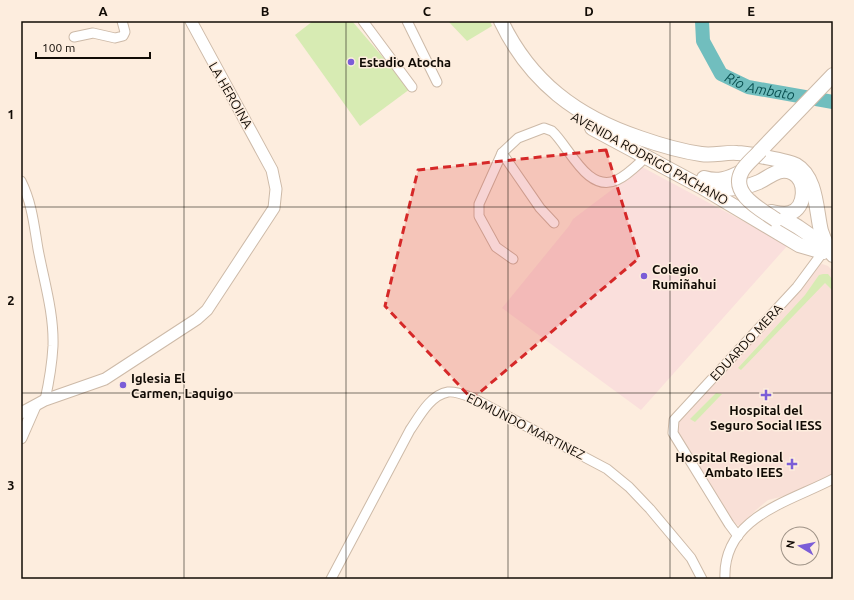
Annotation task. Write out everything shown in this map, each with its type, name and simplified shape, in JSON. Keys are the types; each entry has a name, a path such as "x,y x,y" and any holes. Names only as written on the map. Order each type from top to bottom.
{"main road":[{"name":"AVENIDA RODRIGO PACHANO","path":"495,21 510,50 524,70 539,87 580,121 700,186 799,245 828,251 833,262"},
{"name":"AVENIDA RODRIGO PACHANO","path":"501,21 527,62 549,88 576,109 622,132"},
{"path":"622,132 664,159 700,178 716,181 730,178 741,172 833,75"},
{"path":"622,132 666,147 702,155 738,153 796,164 812,186 821,232 828,251"},
{"path":"700,186 723,190 759,182 770,174 782,170 793,173 801,180 803,191 802,201 796,209 790,213 774,216 749,196 744,185 745,174 760,151"},
{"path":"741,172 739,184 746,198 774,216 798,227 828,251"}],"street":[{"path":"74,37 93,33 115,38 123,36 125,32 122,21"},
{"name":"LA HEROINA","path":"21,413 45,400 105,379 179,332 207,310 274,208 276,189 272,170 190,21"},
{"path":"407,21 437,82"},
{"path":"364,22 412,87"},
{"path":"513,259 496,247 479,216 479,204 502,153 518,138 544,128 552,131 557,135 582,170 592,178 604,182 616,181 627,174 646,157"},
{"path":"502,153 540,208 554,223"},
{"path":"21,181 30,202 34,219 51,316 53,351 45,400"},
{"name":"EDUARDO MERA","path":"738,536 672,433 674,420 797,287 828,251"},
{"name":"EDMUNDO MARTINEZ","path":"331,579 410,430 426,407 439,396 448,392 473,398 606,469 629,487 650,509 691,558 702,579"},
{"path":"21,438 35,406"},
{"path":"725,579 728,552 738,536 751,522 772,506 794,499 833,478"}],"highlighted area":[{"path":"606,150 639,258 472,399 385,306 418,170"}],"shaded area":[{"name":"Colegio Rumiñahui","path":"642,167 788,245 641,410 502,308 569,226 573,219"},
{"name":"Hospital del Seguro Social IESS","path":"822,264 828,266 833,271 833,476 809,490 768,500 740,526 733,523 674,433 675,420 728,363 802,288 817,266"}],"green space":[{"name":"Estadio Atocha","path":"313,21 352,21 410,89 360,126 295,35"},
{"path":"448,21 490,21 492,26 467,41"},
{"path":"828,274 833,280 833,291 825,283 741,370 738,368 805,295 819,275"},
{"path":"716,393 722,394 695,422 690,419"}],"waterway":[{"name":"Río Ambato","path":"702,21 703,41 721,74 748,87 833,102"}],"place":[{"name":"Estadio Atocha","path":"351,62"},
{"name":"Colegio Rumiñahui","path":"644,276"},
{"name":"Iglesia El Carmen, Laquigo","path":"123,385"},
{"name":"Hospital del Seguro Social IESS","path":"766,395"},
{"name":"Hospital Regional Ambato IEES","path":"792,464"}]}
